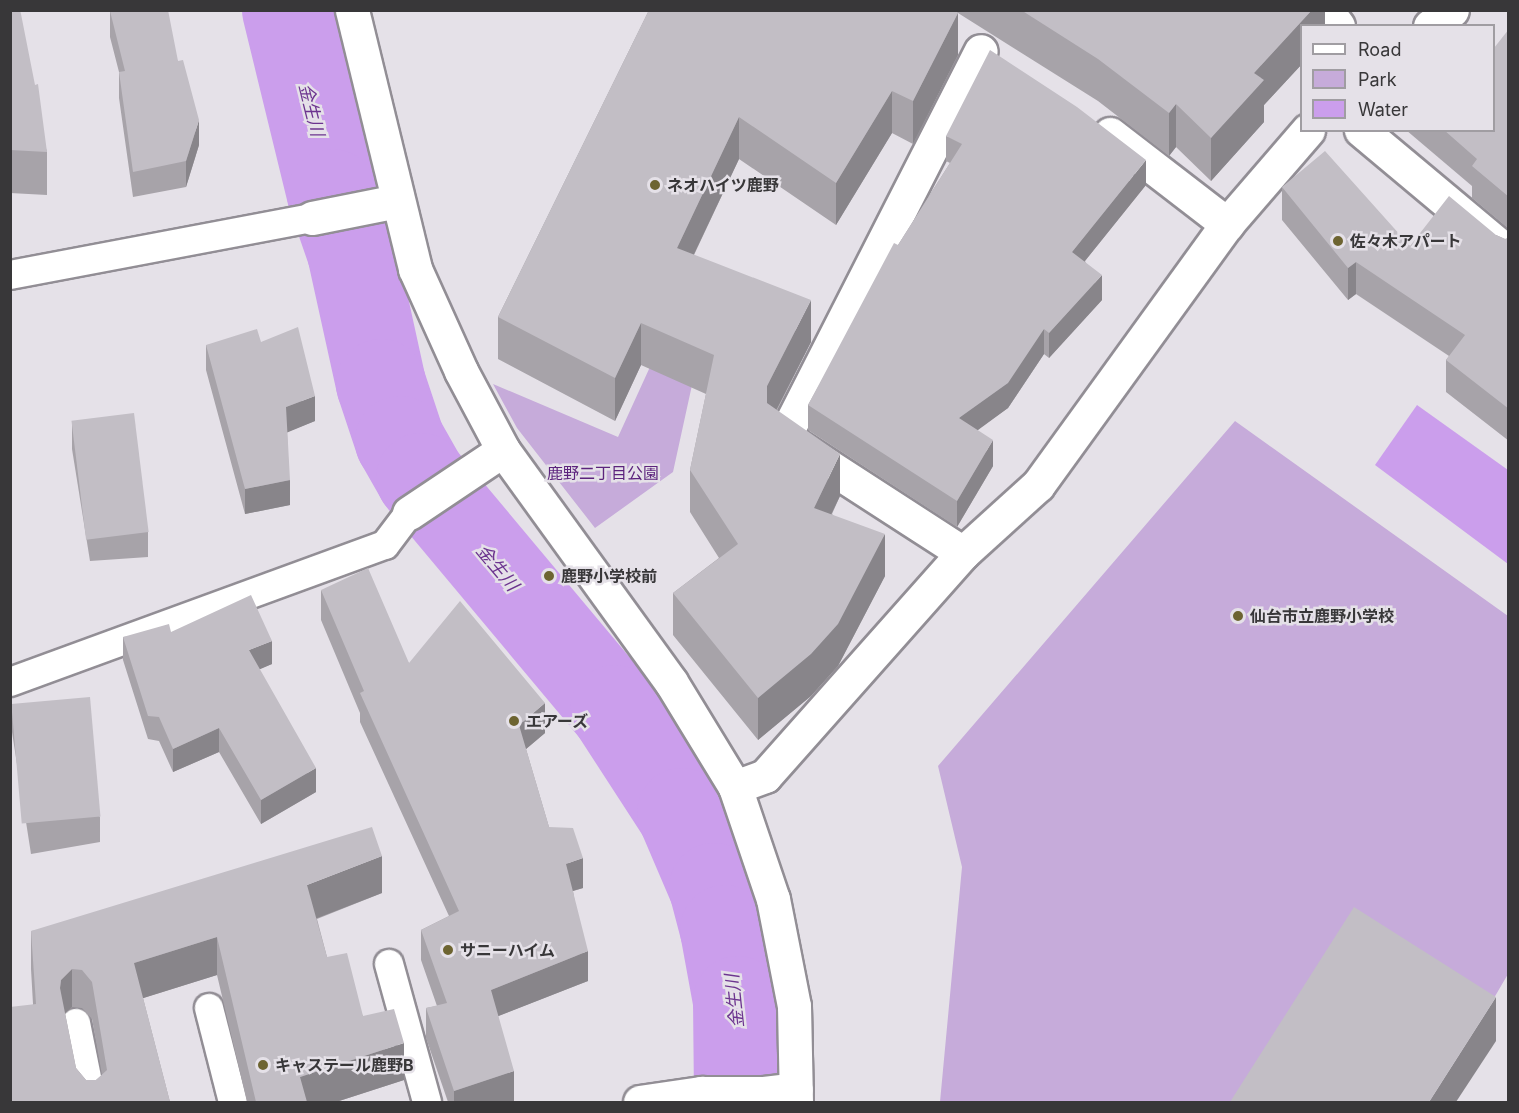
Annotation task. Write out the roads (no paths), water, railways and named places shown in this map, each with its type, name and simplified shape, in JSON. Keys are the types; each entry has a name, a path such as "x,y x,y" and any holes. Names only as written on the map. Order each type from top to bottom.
{"street":[{"path":"352,10 415,269 502,450 671,682 735,787 772,899 794,1006 796,1096 701,1092 640,1102"},
{"path":"1326,10 1336,24"},
{"path":"1433,24 1452,10"},
{"path":"952,31 1010,69"},
{"path":"963,553 784,437 981,51"},
{"path":"1088,117 1227,224"},
{"path":"735,787 765,776 963,553 1038,485 1227,224 1306,132"},
{"path":"1362,132 1509,253"},
{"path":"312,218 397,201"},
{"path":"409,513 502,450"}],"lane":[{"path":"10,275 312,218"},
{"path":"10,682 385,545 409,513"},
{"path":"389,964 428,1102"},
{"path":"209,1008 233,1102"},
{"path":"76,1023 92,1102"}],"water":[{"path":"1417,405 1508,470 1508,564 1375,465"}],"waterway":[{"name":"金生川","path":"287,10 332,194 352,252 381,384 400,441 421,478 615,710 682,813 714,888 725,930 738,1001 739,1102"}],"place":[{"name":"ネオハイツ鹿野","path":"655,185"},
{"name":"佐々木アパート","path":"1338,241"},
{"name":"鹿野小学校前","path":"549,576"},
{"name":"仙台市立鹿野小学校","path":"1238,616"},
{"name":"エアーズ","path":"514,721"},
{"name":"サニーハイム","path":"448,950"},
{"name":"キャステール鹿野B","path":"263,1065"}],"park label":[{"name":"鹿野二丁目公園","path":"603,473"}]}
